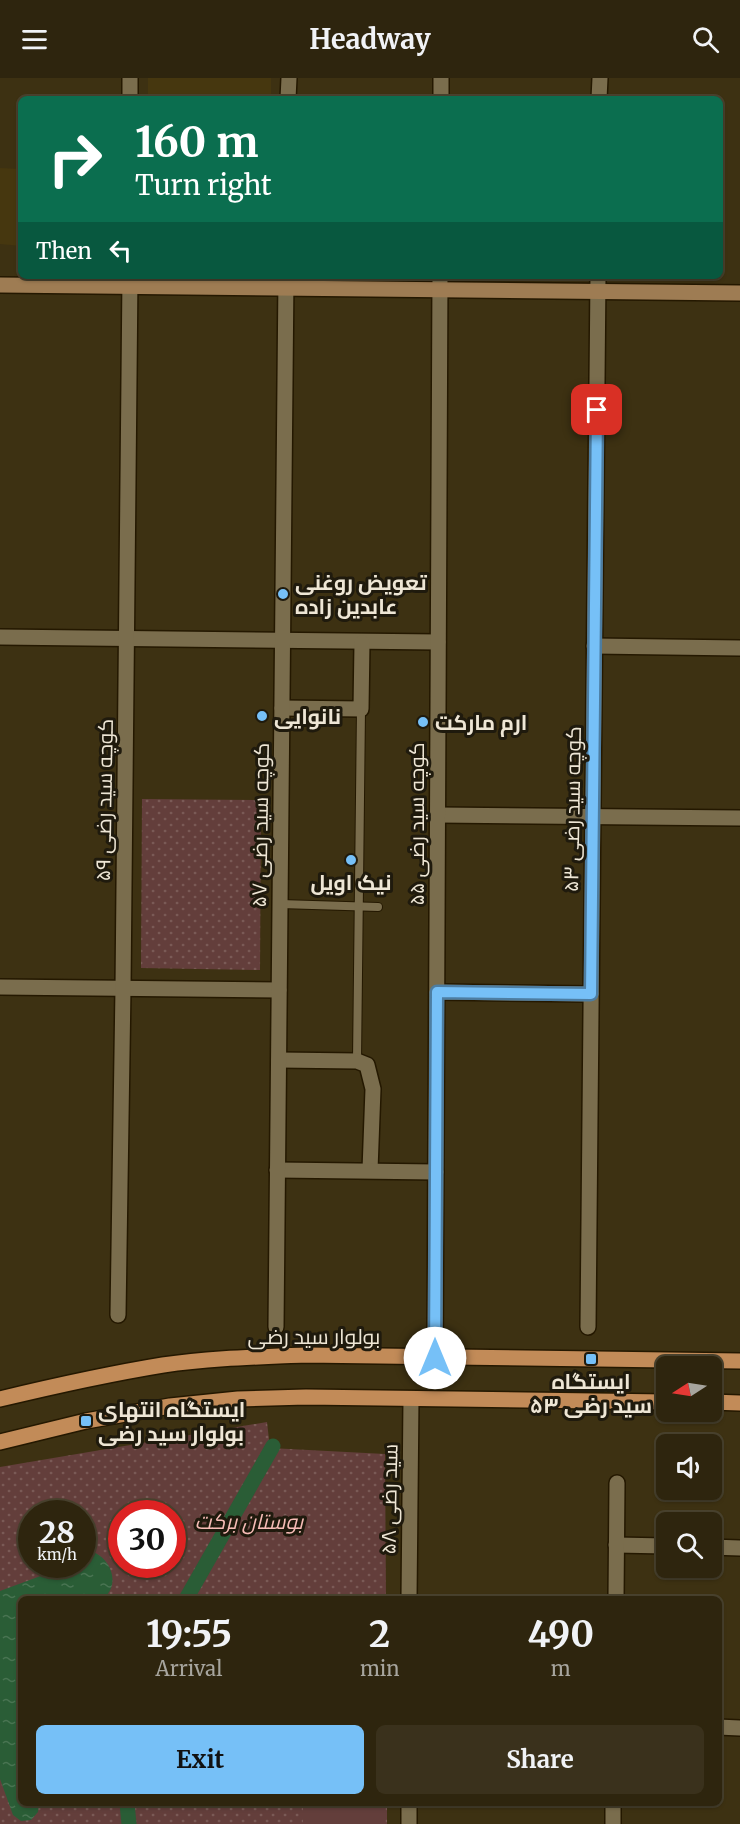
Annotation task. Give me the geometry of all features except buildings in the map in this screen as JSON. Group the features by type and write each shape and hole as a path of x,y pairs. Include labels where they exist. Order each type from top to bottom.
{"main road":[{"name":"بولوار سید رضی","path":"0,1399 78,1380 165,1365 235,1358 305,1355 740,1361"},
{"path":"0,1442 86,1421 238,1399 306,1397 656,1402"},
{"path":"722,1402 740,1403"}],"street":[{"path":"130,78 130,96"},
{"path":"288,96 289,78"},
{"path":"441,78 441,96"},
{"path":"600,78 600,96"},
{"name":"کوچه سید رضی ۵۳","path":"588,1327 598,279"},
{"path":"0,285 130,281 440,283 598,292 740,293"},
{"name":"کوچه سید رضی ۵۹","path":"118,1315 130,281"},
{"name":"کوچه سید رضی ۵۷","path":"276,1327 286,282"},
{"name":"کوچه سید رضی ۵۵","path":"435,1358 440,283"},
{"path":"0,638 438,642"},
{"path":"282,708 361,710 362,643"},
{"path":"594,646 740,648"},
{"path":"438,815 740,818"},
{"path":"0,987 279,990"},
{"path":"437,992 591,994"},
{"path":"279,1060 357,1061 367,1065 373,1089 370,1170"},
{"path":"278,1170 436,1172"},
{"name":"سید رضی ۵۸","path":"410,1596 411,1399"},
{"path":"616,1596 617,1483"},
{"path":"616,1545 656,1546"},
{"path":"722,1547 740,1548"},
{"path":"722,1727 740,1728"},
{"path":"409,1806 409,1824"},
{"path":"613,1806 613,1824"}],"lane":[{"path":"357,1061 361,710"},
{"path":"280,904 378,907"}],"shaded area":[{"path":"148,78 271,78 271,96 148,96"},
{"path":"0,168 18,169 18,246 0,244"}],"green space":[{"path":"142,799 261,800 260,970 141,968"},
{"name":"بوستان برکت","path":"267,1422 270,1448 385,1454 386,1596 18,1596 18,1806 387,1806 387,1824 0,1824 0,1467"},
{"path":"303,1806 383,1806 383,1824 303,1824"}],"water":[{"path":"96,1553 108,1565 108,1578 112,1578 112,1584 106,1596 18,1596 18,1806 39,1806 38,1812 31,1820 21,1821 13,1815 0,1779 0,1591 35,1578 96,1578"}],"waterway":[{"path":"188,1596 273,1446"},
{"path":"127,1806 129,1824"}],"place":[{"name":"تعویض روغنی عابدین زاده","path":"283,594"},
{"name":"نانوایی","path":"262,716"},
{"name":"ارم مارکت","path":"423,722"},
{"name":"نیک اویل","path":"351,860"},
{"name":"ایستگاه سید رضی ۵۳","path":"591,1359"},
{"name":"ایستگاه انتهای بولوار سید رضی","path":"86,1421"}],"route":[{"path":"435,1358 437,992 591,994 597,410"}]}
